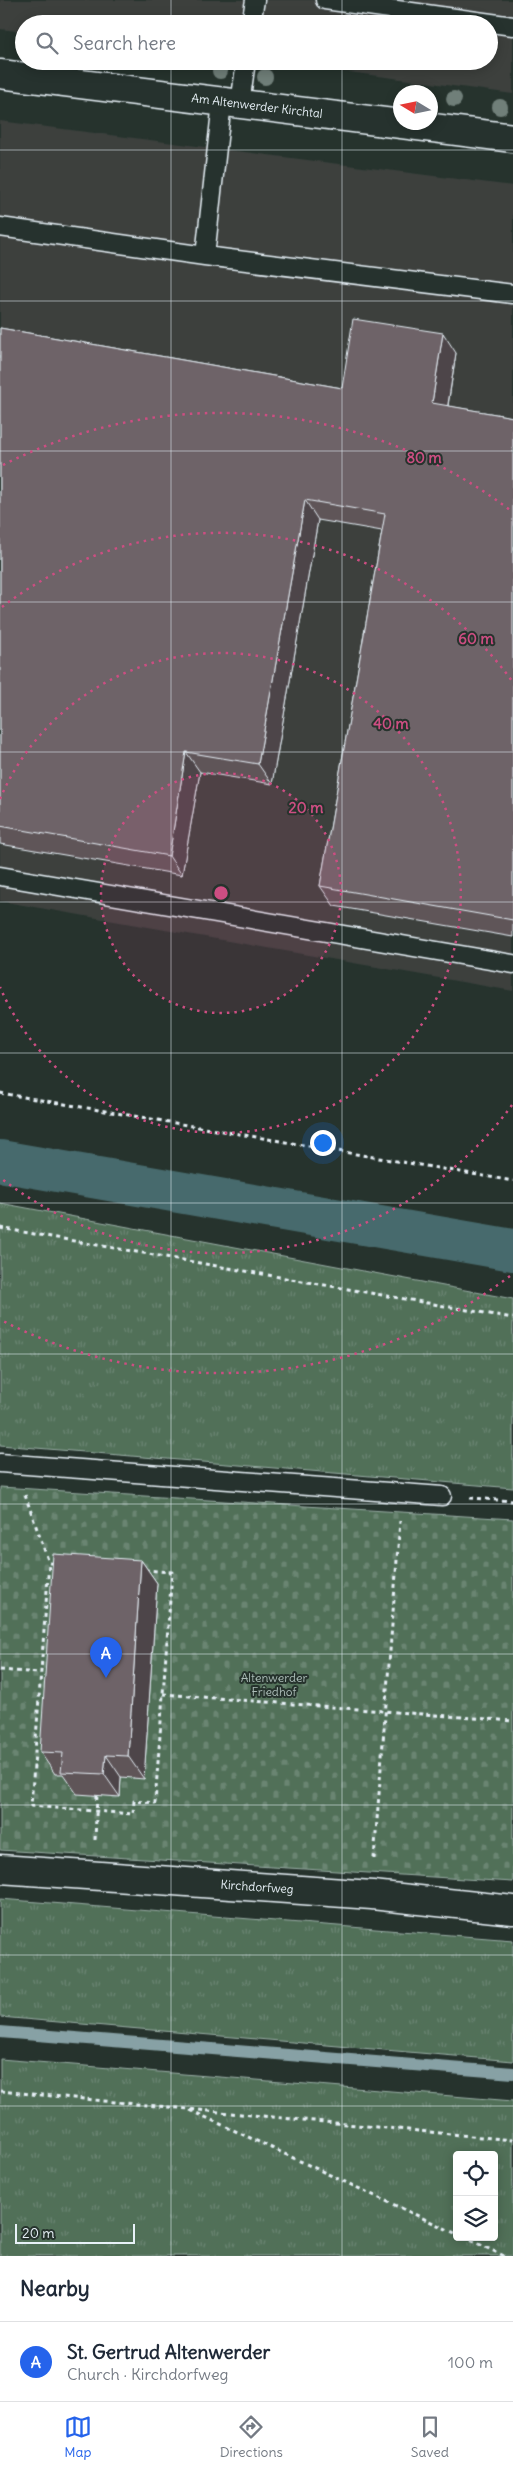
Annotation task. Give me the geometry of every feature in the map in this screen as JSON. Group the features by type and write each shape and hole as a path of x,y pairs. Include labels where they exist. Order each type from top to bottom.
{"street":[{"name":"Am Altenwerder Kirchtal","path":"0,74 513,138"},
{"name":"Kirchdorfweg","path":"0,1869 372,1895 513,1910"}],"lane":[{"path":"253,15 255,0"},
{"path":"325,0 433,15"},
{"path":"498,24 513,26"},
{"path":"205,256 231,103 243,70"},
{"path":"0,228 205,256 513,294"},
{"path":"0,876 513,964"},
{"path":"0,1463 442,1496"}],"path":[{"path":"0,1093 513,1181"},
{"path":"0,1228 513,1318"},
{"path":"23,1488 49,1563 30,1806 133,1814 134,1801 155,1803 172,1572 49,1563"},
{"path":"372,1895 402,1494"},
{"path":"442,1496 513,1501"},
{"path":"113,1568 113,1574"},
{"path":"0,1670 40,1673"},
{"path":"163,1694 513,1721"},
{"path":"94,1844 97,1795"},
{"path":"0,2091 513,2140"},
{"path":"187,2109 453,2232"},
{"path":"472,2241 504,2256"}],"shaded area":[{"path":"0,0 513,0 513,94 333,70 498,70 498,15 15,15 15,31 0,29"},
{"path":"0,121 513,186 513,991 0,901"}],"green space":[{"path":"0,1203 513,1299 513,1488 0,1445"},
{"name":"Altenwerder Friedhof","path":"0,1487 513,1519 513,1882 0,1850"},
{"path":"0,1899 513,1940 513,2061 0,2017"},
{"path":"0,2059 513,2101 513,2256 0,2256"}],"building":[{"path":"353,319 443,333 432,403 513,417 513,920 320,886 385,514 305,500 258,764 186,752 169,856 0,826 0,328 342,388"},
{"path":"53,1554 141,1560 128,1756 106,1755 104,1774 61,1772 63,1753 40,1752"}],"waterway":[{"path":"0,1161 513,1250"},
{"path":"0,2032 513,2073"}],"place":[{"name":"St. Gertrud Altenwerder","path":"106,1678"}]}
